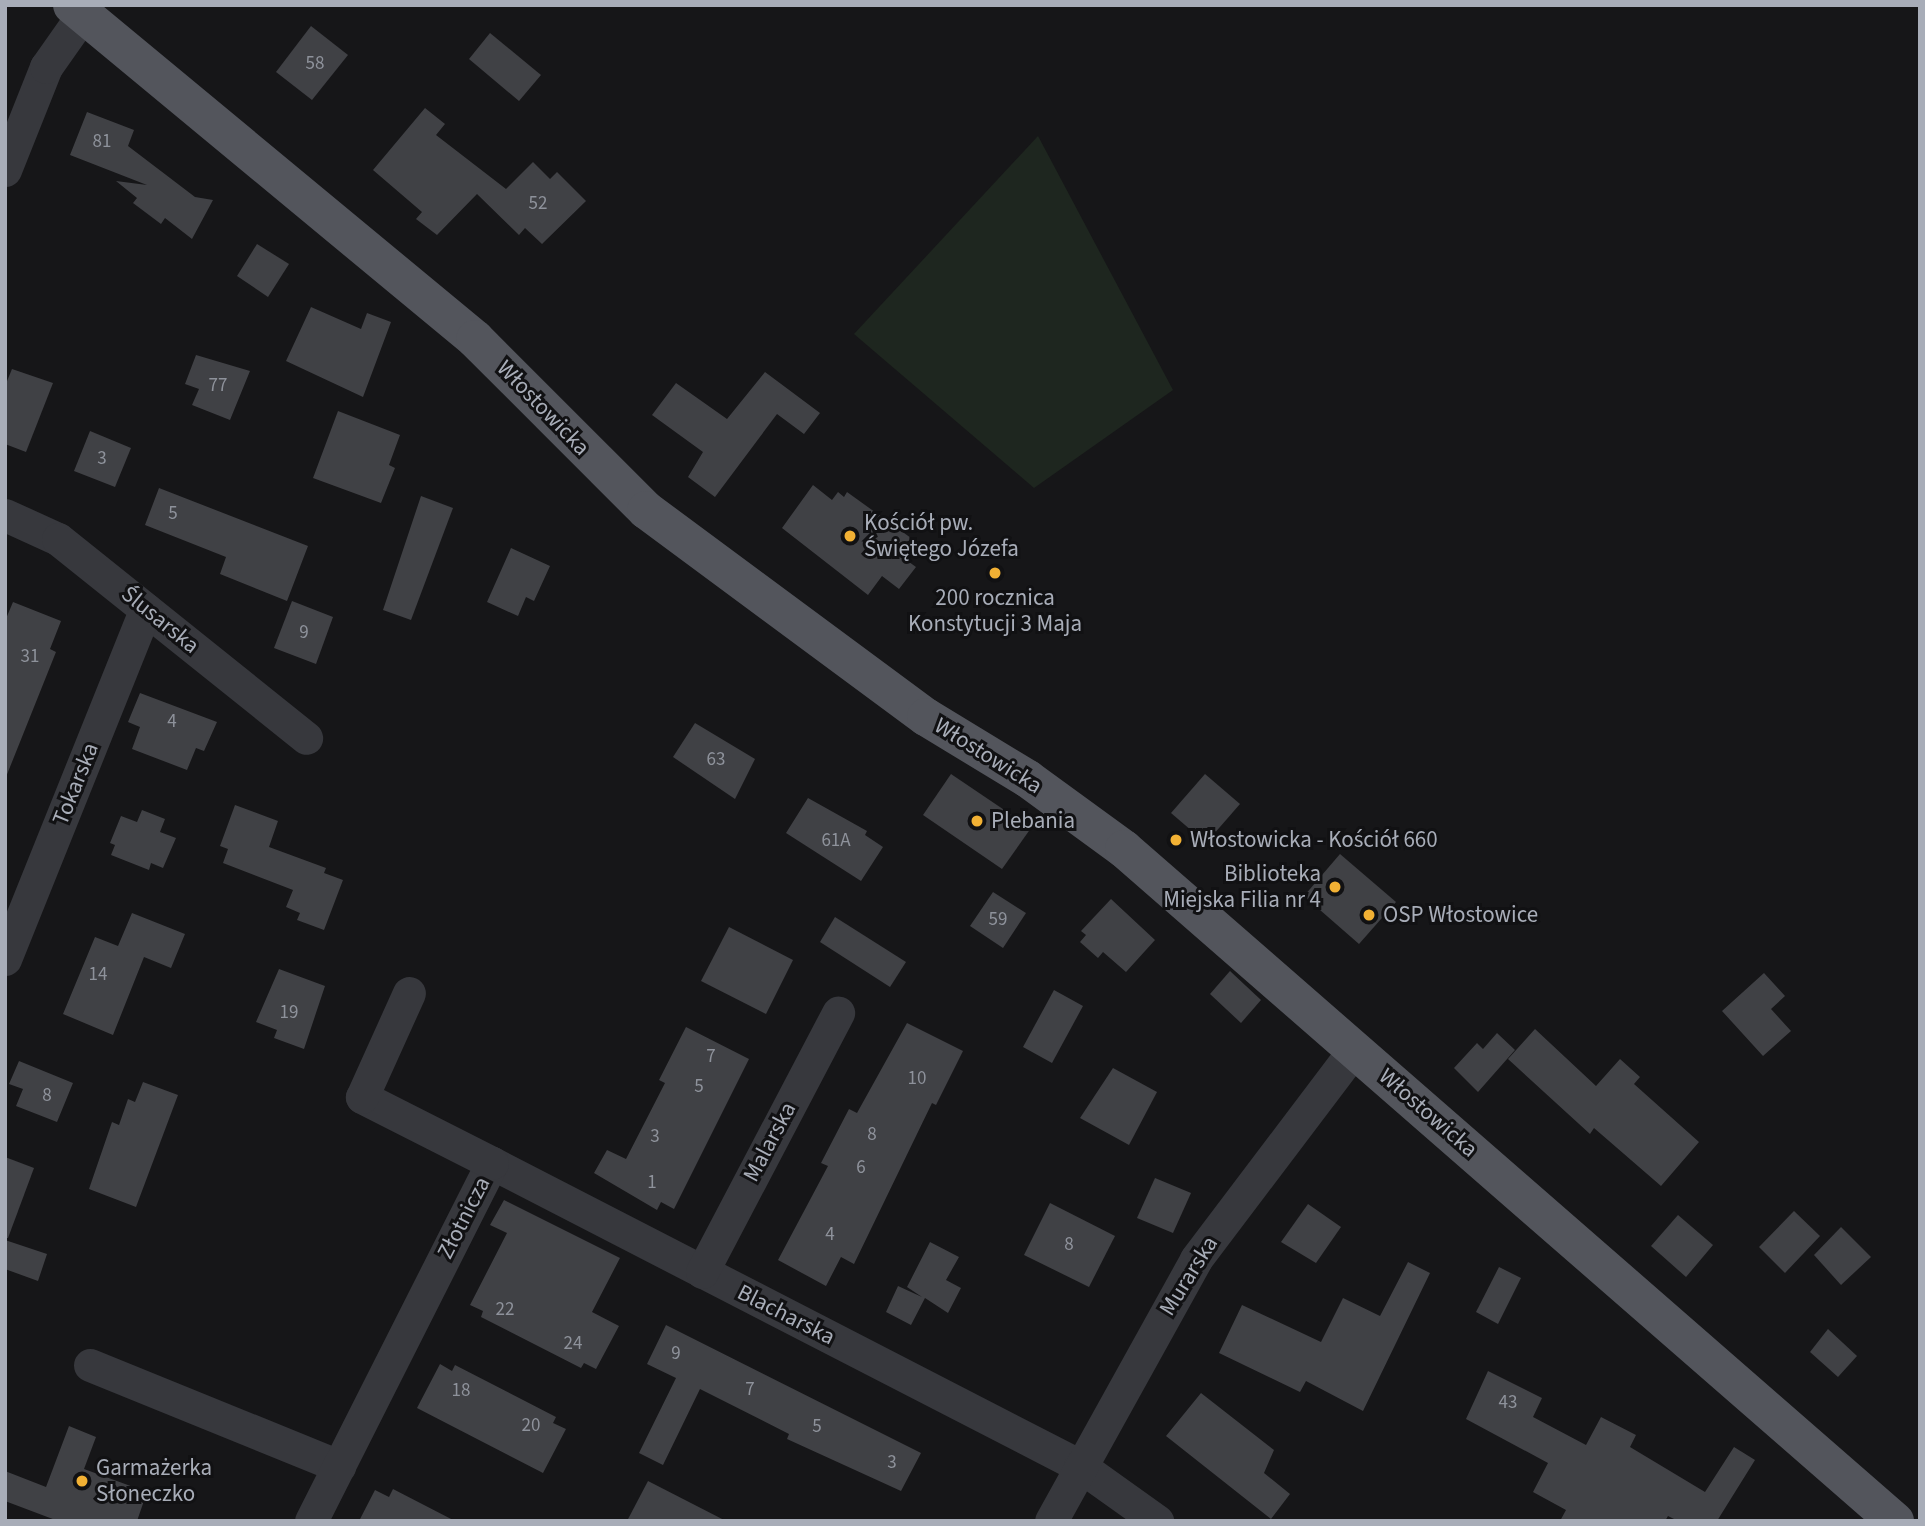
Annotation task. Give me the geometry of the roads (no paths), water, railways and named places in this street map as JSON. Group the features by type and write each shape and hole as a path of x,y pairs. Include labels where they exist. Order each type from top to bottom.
{"main road":[{"name":"Włostowicka","path":"78,9 475,339 646,510 926,717 1028,779 1124,849 1895,1521"}],"street":[{"path":"5,170 46,67 78,9"},
{"name":"Ślusarska","path":"5,515 58,539 306,738"},
{"name":"Tokarska","path":"5,959 146,609"},
{"name":"Złotnicza","path":"311,1521 492,1163 362,1097 409,993"},
{"name":"Malarska","path":"702,1272 838,1013"},
{"name":"Murarska","path":"1051,1521 1196,1259 1355,1049"},
{"name":"Blacharska","path":"492,1163 1080,1466 1157,1521"},
{"path":"90,1364 339,1466"}],"place":[{"name":"Kościół pw. Świętego Józefa","path":"850,536"},
{"name":"200 rocznica Konstytucji 3 Maja","path":"995,573"},
{"name":"Plebania","path":"977,821"},
{"name":"Włostowicka - Kościół 660","path":"1176,840"},
{"name":"Biblioteka Miejska Filia nr 4","path":"1335,887"},
{"name":"OSP Włostowice","path":"1369,915"},
{"name":"Garmażerka Słoneczko","path":"82,1481"}]}
